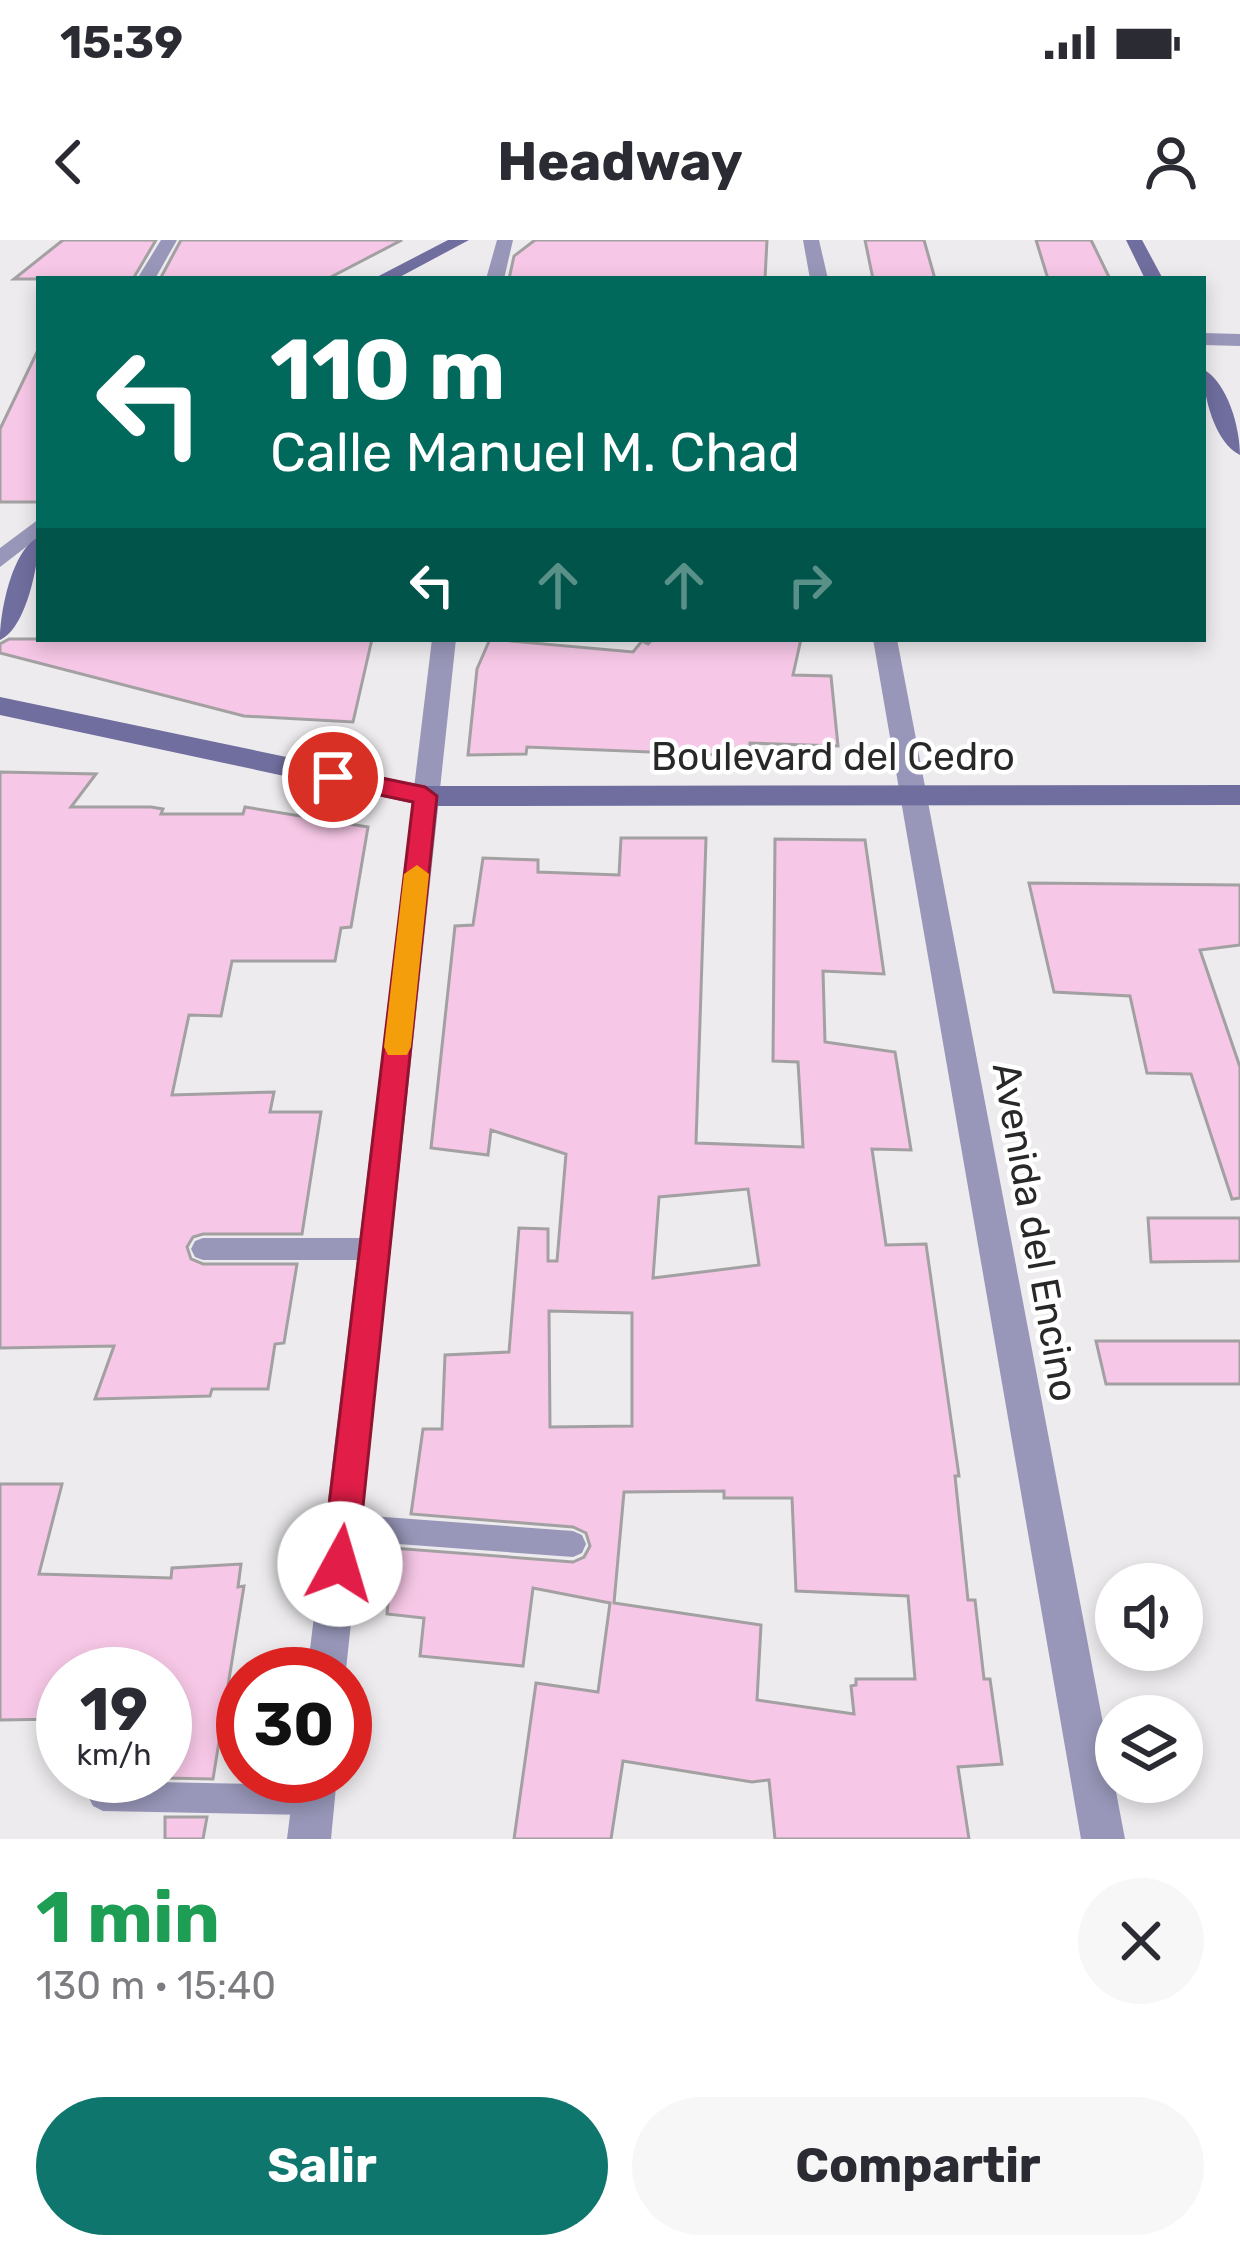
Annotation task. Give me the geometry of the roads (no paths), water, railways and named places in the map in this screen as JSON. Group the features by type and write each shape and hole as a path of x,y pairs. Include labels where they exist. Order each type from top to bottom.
{"street":[{"path":"148,276 170,240"},
{"path":"388,276 461,240"},
{"path":"496,276 505,240"},
{"path":"811,240 818,276"},
{"path":"1134,240 1152,276"},
{"path":"1206,339 1240,340"},
{"path":"1211,405 1240,449"},
{"path":"0,560 36,529"},
{"path":"0,632 36,551"},
{"path":"330,1647 444,642"},
{"name":"Avenida del Encino","path":"886,642 1103,1839"},
{"name":"Boulevard del Cedro","path":"0,706 425,796 1240,795"}],"lane":[{"path":"203,1249 375,1250"},
{"path":"344,1527 573,1544"},
{"path":"192,1800 312,1805"}]}
